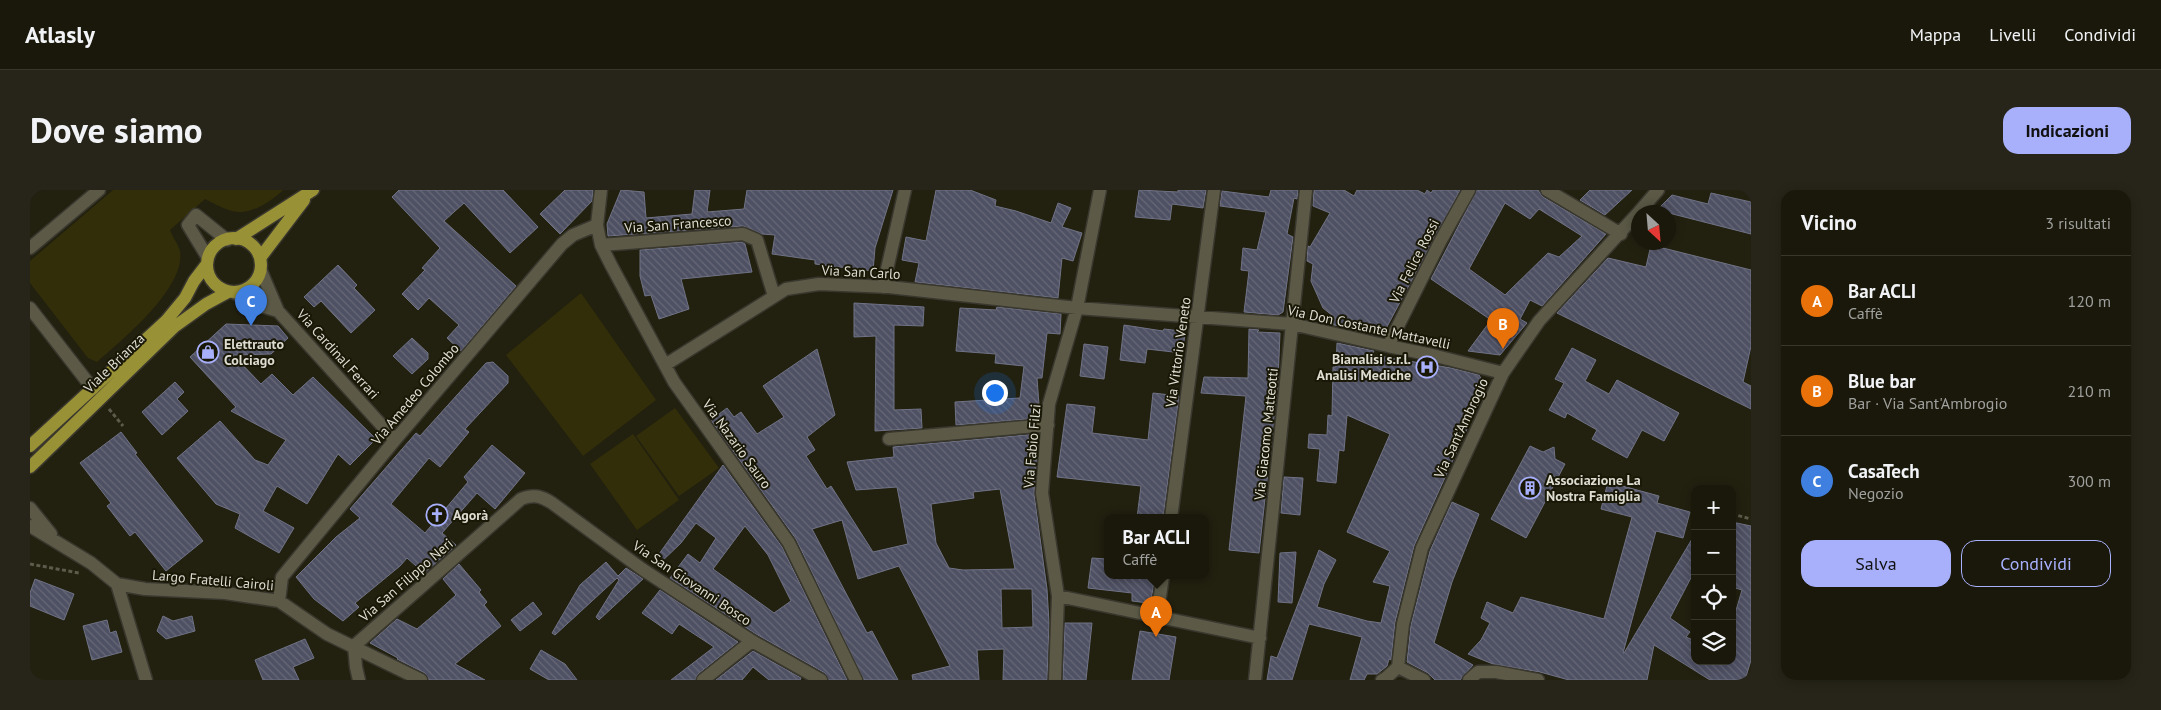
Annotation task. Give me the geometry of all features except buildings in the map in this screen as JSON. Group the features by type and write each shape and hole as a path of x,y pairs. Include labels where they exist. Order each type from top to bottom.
{"main road":[{"name":"Viale Brianza","path":"30,446 166,321 185,298 194,280 208,261 212,250 219,243 232,239 260,222 276,215 310,193"},
{"name":"Viale Brianza","path":"30,467 174,327 206,304 251,286 260,265 310,193"},
{"path":"232,239 251,245 260,265"},
{"path":"208,261 210,279 221,290 231,293"}],"street":[{"path":"30,248 99,190"},
{"name":"Via Nazario Sauro","path":"600,190 598,225 601,245 674,382 789,543 856,680"},
{"path":"884,287 905,190"},
{"name":"Via Fabio Filzi","path":"1055,680 1058,596 1042,493 1049,404 1077,308 1100,190"},
{"name":"Via Vittorio Veneto","path":"1172,514 1214,190"},
{"name":"Via Giacomo Matteotti","path":"1255,680 1306,190"},
{"name":"Via Felice Rossi","path":"1388,346 1441,240 1469,190"},
{"path":"1547,190 1621,234"},
{"name":"Via Sant'Ambrogio","path":"1646,205 1658,190"},
{"path":"208,261 188,226 196,215 232,239"},
{"name":"Via Sant'Ambrogio","path":"1398,667 1403,624 1422,548 1503,373 1539,321 1631,222"},
{"name":"Via Amedeo Colombo","path":"279,601 282,577 395,440 562,244 580,231 598,225"},
{"name":"Via San Francesco","path":"601,245 743,234 757,240 774,296"},
{"name":"Via Cardinal Ferrari","path":"260,265 278,311 395,440"},
{"name":"Via San Carlo","path":"665,365 786,289 819,284 884,287 1077,308"},
{"name":"Via Cardinal Ferrari","path":"231,293 252,303 278,311"},
{"path":"30,308 92,389"},
{"name":"Via Don Costante Mattavelli","path":"1077,308 1292,324 1432,354 1503,373"},
{"path":"889,439 1048,426"},
{"name":"Via San Filippo Neri","path":"354,646 521,499 530,495 540,496 552,503"},
{"name":"Via San Giovanni Bosco","path":"552,503 642,569 752,641 821,680"},
{"path":"30,508 58,542"},
{"path":"30,526 58,542 117,584 146,680"},
{"path":"1158,616 1163,579"},
{"name":"Largo Fratelli Cairoli","path":"117,584 145,589 225,593 279,601 327,634 422,680"},
{"path":"1058,596 1260,638"},
{"path":"703,680 752,641"},
{"path":"354,646 359,680"},
{"path":"1382,680 1398,667 1424,680"},
{"path":"1469,680 1478,672 1538,680"}],"path":[{"path":"106,406 123,426"},
{"path":"1736,515 1751,519"},
{"path":"30,564 106,576"}],"shaded area":[{"path":"113,190 283,190 274,198 253,210 242,212 228,210 205,199 170,230 180,251 179,265 173,281 163,297 136,327 97,362 88,358 30,283 30,261"},
{"path":"581,293 656,400 583,456 506,355"},
{"path":"675,408 719,468 679,496 636,436"},
{"path":"633,434 679,500 637,530 590,464"}],"place":[{"name":"CasaTech","path":"251,326"},
{"name":"Blue bar","path":"1503,349"},
{"name":"Elettrauto Colciago","path":"208,352"},
{"name":"Bianalisi s.r.l. Analisi Mediche","path":"1427,367"},
{"name":"Associazione La Nostra Famiglia","path":"1530,488"},
{"name":"Agorà","path":"437,515"},
{"name":"Bar ACLI","path":"1156,637"}]}
